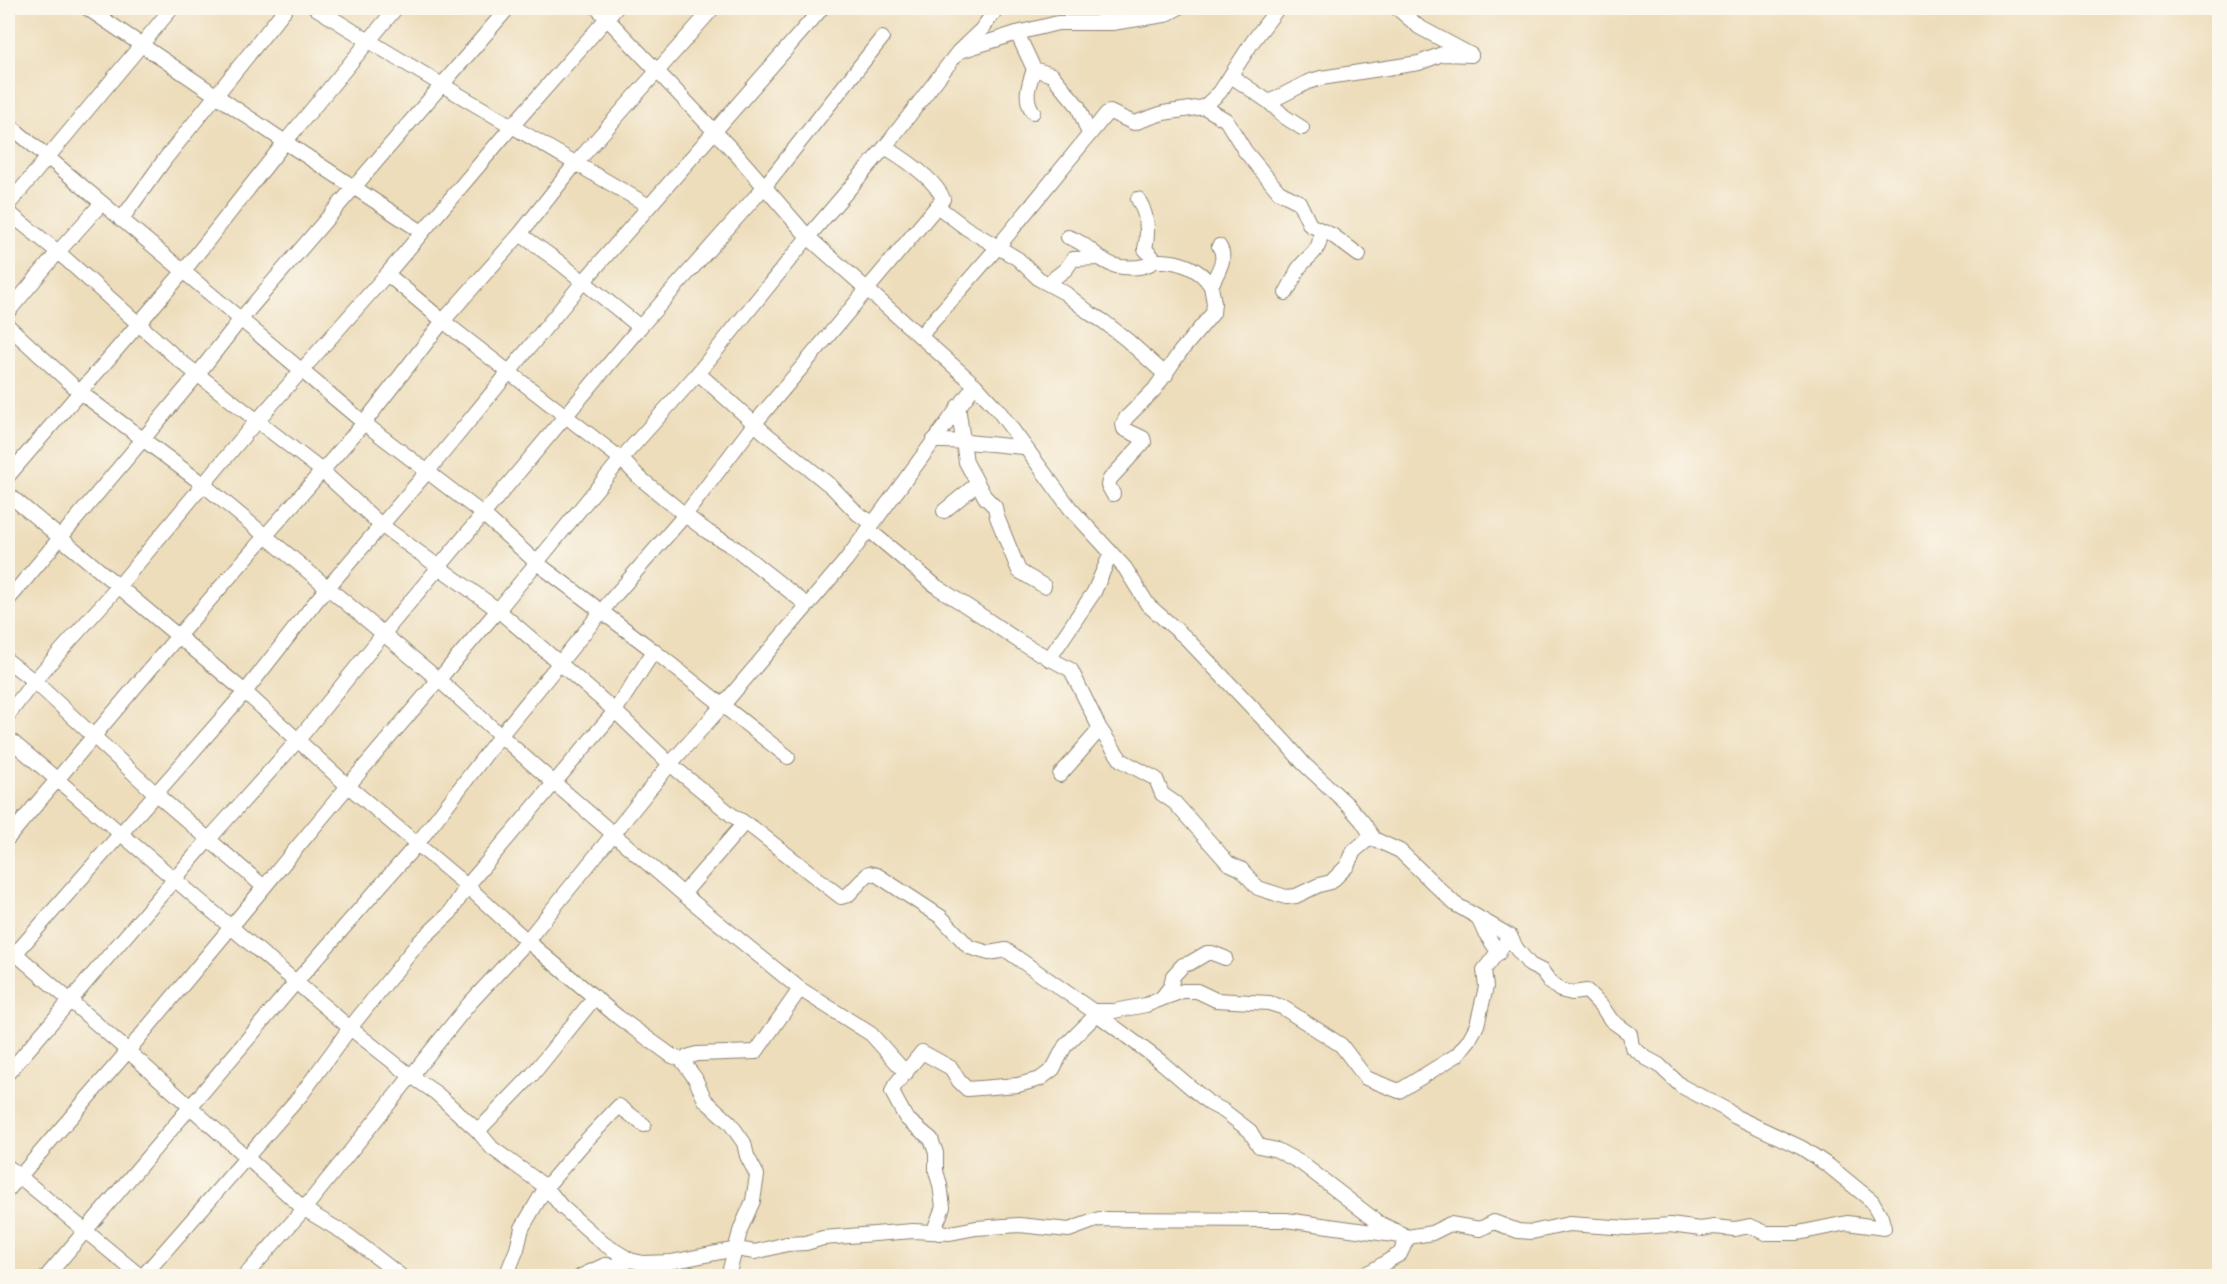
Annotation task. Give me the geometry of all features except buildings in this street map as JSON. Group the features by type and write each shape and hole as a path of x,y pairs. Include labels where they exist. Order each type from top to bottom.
{"street":[{"path":"87,8 422,232"},
{"path":"8,205 172,8"},
{"path":"121,220 165,159 217,97 286,8"},
{"path":"316,8 441,85 649,206"},
{"path":"8,476 183,272 285,142 396,8"},
{"path":"8,600 197,375 240,320 508,8"},
{"path":"597,8 611,13 656,72 714,130 808,237 975,385 998,410 1070,508 1136,583 1148,606 1186,638 1304,764 1355,813 1374,838 1400,851 1455,904 1471,912 1479,920 1498,953"},
{"path":"8,838 93,735 364,423 443,321 520,234 576,163 713,8"},
{"path":"401,1276 349,1236 304,1209 70,1001 10,954 121,834 244,692 327,588 428,471 584,282 822,8"},
{"path":"8,1190 128,1052 348,786 498,610 621,459 698,373 808,237 885,147 958,52 982,29 997,8"},
{"path":"1099,8 1112,23"},
{"path":"958,52 1017,33 1058,23 1112,23 1165,15 1178,8"},
{"path":"920,336 997,248 1109,112 1134,123 1163,113 1204,107 1220,92 1253,40 1278,8"},
{"path":"1269,102 1308,82 1322,78 1419,63 1442,54 1471,55 1419,27 1397,8"},
{"path":"8,715 34,681 611,13"},
{"path":"1017,33 1034,69 1027,96 1028,104 1034,112"},
{"path":"8,1073 209,838 298,740 438,567 640,327 765,186 882,38"},
{"path":"1034,69 1052,75 1078,106 1089,134"},
{"path":"1231,76 1302,128"},
{"path":"1204,107 1226,120 1245,151 1269,181 1279,192 1299,202 1311,225 1332,235 1359,255"},
{"path":"8,124 364,423 484,515 537,563 654,651 788,757"},
{"path":"47,1276 296,982 417,844 500,736 685,515 754,423 943,199 940,191 903,158 885,147"},
{"path":"865,171 887,158 903,158"},
{"path":"1138,199 1147,219 1148,233 1145,249 1156,261"},
{"path":"8,312 101,204"},
{"path":"937,206 960,224 1018,260 1039,279 1065,293 1103,321 1166,375"},
{"path":"8,212 58,252 197,375 322,471 381,525 498,610 615,711 670,764 733,816 841,897 848,895 869,873 877,875 941,917 969,947 989,953 1006,950 1160,1061 1209,1103 1224,1111 1250,1131 1259,1146 1276,1150 1301,1163 1379,1223 1408,1237"},
{"path":"1286,293 1299,269 1320,244 1320,231"},
{"path":"520,234 640,327"},
{"path":"1068,237 1080,241 1100,258 1118,267 1144,266 1156,261 1189,266 1199,272 1211,286 1214,303 1213,314 1180,352 1166,375 1123,424 1124,429 1143,438 1144,442 1110,479 1108,485 1113,494"},
{"path":"1211,286 1223,259 1223,252 1219,246"},
{"path":"1048,283 1066,269 1073,259 1100,258"},
{"path":"387,274 443,321 621,459 685,515 735,548 807,605"},
{"path":"8,326 80,392 204,485 439,680 500,736 683,894 800,989 871,1034 906,1073"},
{"path":"698,373 832,487 937,588 1023,644 1073,672 1100,729 1121,760 1152,776 1159,784 1162,794 1175,803 1228,863 1241,870 1258,888 1286,897 1296,896 1331,882 1347,866 1354,851 1366,841 1374,838"},
{"path":"245,1276 304,1209 469,1004 514,957 670,764 846,560 975,385"},
{"path":"958,406 966,462 985,497 995,507 996,517 1019,571 1044,586"},
{"path":"933,441 963,441 1024,447"},
{"path":"944,511 977,483"},
{"path":"8,494 244,692 348,786 467,886 526,940 618,1017 668,1054 681,1059 695,1078 705,1100 730,1123 744,1143 747,1156 757,1175 753,1201 741,1228 728,1276"},
{"path":"1049,659 1094,592 1111,554"},
{"path":"8,1167 141,1276 301,1095 350,1028 419,942 450,913 467,886 615,711 654,651"},
{"path":"8,661 34,681 156,794 264,887"},
{"path":"1060,775 1100,729"},
{"path":"8,738 350,1028 411,1076 436,1092 478,1131 492,1148 546,1187 571,1216 604,1244 637,1262 652,1267 660,1276"},
{"path":"683,894 740,828 742,821"},
{"path":"581,1276 605,1265 619,1266 637,1262 692,1259 736,1249 754,1252 823,1238 913,1231 939,1233 1019,1225 1069,1230 1099,1219 1297,1220 1408,1237 1432,1233 1450,1224 1480,1229 1494,1222 1518,1231 1532,1232 1548,1230 1557,1225 1581,1224 1628,1228 1670,1226 1701,1229 1714,1227 1735,1229 1750,1226 1766,1233 1798,1233 1847,1223 1884,1228 1872,1201 1829,1166 1802,1148 1736,1117 1681,1086 1659,1065 1632,1047 1630,1034 1611,1020 1585,990 1572,993 1560,990 1542,971 1530,965 1502,930 1479,920"},
{"path":"939,1233 936,1225 943,1208 936,1171 936,1153 931,1139 906,1118 892,1092 922,1052 951,1068 967,1089 1018,1085 1040,1079 1053,1069 1065,1046 1095,1012 1146,1005 1184,991 1197,992 1216,1000 1269,1003 1282,1006 1341,1045 1366,1078 1398,1091 1457,1055 1469,1040 1477,1025 1486,987 1485,970 1498,953 1513,942"},
{"path":"1161,999 1168,992 1173,976 1183,965 1207,953 1225,958"},
{"path":"681,1059 697,1054 756,1052 800,989"},
{"path":"478,1131 532,1075 595,997"},
{"path":"506,1276 517,1249 522,1228 546,1187 618,1106 644,1125"},
{"path":"1359,1276 1368,1274 1400,1254 1408,1237"}]}
